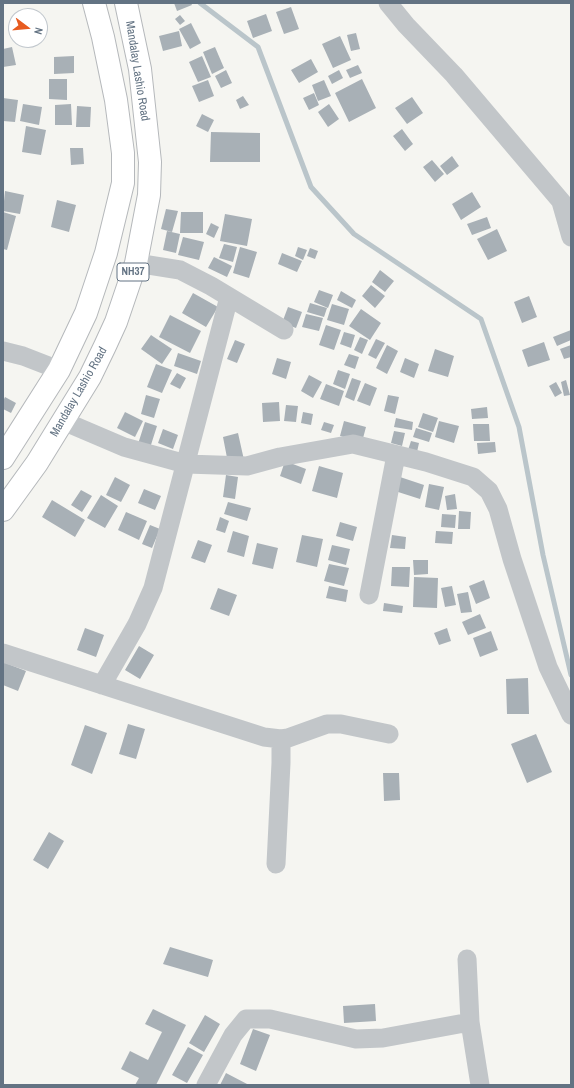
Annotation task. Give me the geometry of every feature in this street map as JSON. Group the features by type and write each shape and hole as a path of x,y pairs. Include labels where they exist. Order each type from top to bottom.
{"highway":[{"name":"Mandalay Lashio Road","path":"3,458 59,370 86,313 106,253 123,183 123,153 116,100 103,37 94,3"},
{"name":"Mandalay Lashio Road","path":"3,510 37,463 90,377 116,322 136,263 149,195 150,162 140,69 126,3"}],"street":[{"path":"388,3 406,25 454,75 566,208 571,237"},
{"path":"136,263 180,270 211,286 284,330"},
{"path":"102,685 138,624 153,588 229,297"},
{"path":"3,351 22,356 59,370"},
{"path":"63,420 124,447 186,464 247,466 280,457 353,444 426,462 473,477 489,491 498,509 512,558 548,667 571,715"},
{"path":"370,595 396,455"},
{"path":"3,653 264,737 280,739 288,738 327,724 341,724 389,734"},
{"path":"276,864 281,762 280,739"},
{"path":"467,959 470,1022 480,1085"},
{"path":"206,1085 233,1035 246,1019 270,1019 356,1039 383,1038 470,1022"}],"building":[{"path":"174,3 191,3 192,5 177,11"},
{"path":"291,7 299,29 284,34 276,12"},
{"path":"266,14 272,31 253,38 247,21"},
{"path":"180,15 185,21 180,25 175,19"},
{"path":"191,23 201,43 190,49 179,29"},
{"path":"179,31 182,46 163,51 159,36"},
{"path":"356,33 360,49 351,51 347,35"},
{"path":"340,36 351,60 333,68 322,44"},
{"path":"215,47 224,68 212,74 203,52"},
{"path":"12,48 16,65 3,67 3,49"},
{"path":"74,56 74,73 54,74 54,57"},
{"path":"202,56 211,77 198,82 189,62"},
{"path":"311,59 318,72 299,83 291,70"},
{"path":"358,65 362,73 350,78 346,70"},
{"path":"226,70 232,83 221,88 215,76"},
{"path":"339,70 343,78 332,84 328,76"},
{"path":"49,79 67,79 67,100 49,99"},
{"path":"362,79 376,108 349,122 335,93"},
{"path":"208,80 214,96 199,102 192,86"},
{"path":"324,80 331,96 318,101 312,85"},
{"path":"314,93 319,105 309,110 303,98"},
{"path":"243,96 249,105 240,109 236,100"},
{"path":"412,97 423,113 407,124 395,108"},
{"path":"3,98 18,100 15,122 3,121"},
{"path":"23,104 42,107 39,125 20,121"},
{"path":"71,104 72,125 55,125 55,105"},
{"path":"329,104 339,119 328,127 318,112"},
{"path":"77,106 91,107 90,127 76,127"},
{"path":"202,114 214,120 208,132 196,126"},
{"path":"26,126 46,130 41,155 22,152"},
{"path":"402,129 413,144 405,151 393,136"},
{"path":"211,132 260,133 260,162 210,162"},
{"path":"70,148 83,148 84,164 71,165"},
{"path":"452,156 459,166 447,175 440,166"},
{"path":"432,160 444,174 435,182 423,167"},
{"path":"5,191 24,195 20,214 3,211"},
{"path":"472,192 481,207 461,220 452,204"},
{"path":"57,200 76,205 69,232 51,227"},
{"path":"166,209 178,211 172,232 161,229"},
{"path":"3,212 16,216 7,250 3,249"},
{"path":"181,212 203,212 203,233 180,233"},
{"path":"225,214 252,219 247,246 220,241"},
{"path":"487,217 491,228 472,235 467,224"},
{"path":"211,223 219,227 214,238 206,234"},
{"path":"497,229 507,251 488,260 477,239"},
{"path":"167,231 180,234 176,253 163,250"},
{"path":"183,237 204,242 199,260 178,255"},
{"path":"224,244 237,247 233,262 219,258"},
{"path":"240,247 257,252 249,278 233,273"},
{"path":"298,247 307,250 303,260 295,256"},
{"path":"310,248 318,251 315,259 307,256"},
{"path":"282,253 302,261 297,272 278,264"},
{"path":"214,257 232,266 227,277 208,268"},
{"path":"380,270 394,281 385,292 372,282"},
{"path":"371,285 385,296 375,308 362,296"},
{"path":"319,290 333,295 328,308 314,302"},
{"path":"341,291 356,300 352,308 337,300"},
{"path":"193,293 218,307 206,327 182,313"},
{"path":"529,296 537,317 522,323 514,302"},
{"path":"310,303 327,308 324,317 307,312"},
{"path":"332,304 349,309 344,325 327,320"},
{"path":"288,307 302,312 296,328 282,323"},
{"path":"361,309 381,323 370,340 349,326"},
{"path":"306,314 323,318 319,331 302,327"},
{"path":"170,315 201,331 190,353 159,337"},
{"path":"326,325 341,330 334,350 319,345"},
{"path":"571,330 571,340 557,346 553,337"},
{"path":"344,332 355,335 351,348 340,344"},
{"path":"151,335 172,349 162,364 141,349"},
{"path":"360,337 368,340 362,354 354,350"},
{"path":"376,339 385,343 376,359 368,355"},
{"path":"235,340 245,344 237,363 227,359"},
{"path":"544,342 550,360 528,367 522,350"},
{"path":"387,345 398,351 387,374 376,368"},
{"path":"571,345 571,357 564,359 560,349"},
{"path":"435,349 454,356 448,377 428,371"},
{"path":"178,353 201,361 197,374 174,366"},
{"path":"349,354 359,357 355,369 344,365"},
{"path":"277,358 291,362 286,379 272,374"},
{"path":"405,358 419,364 414,378 400,372"},
{"path":"156,364 172,370 162,393 147,387"},
{"path":"338,370 350,374 345,389 333,384"},
{"path":"177,373 186,378 180,389 170,384"},
{"path":"309,375 322,382 313,398 301,391"},
{"path":"352,378 361,381 354,401 345,397"},
{"path":"566,380 570,395 564,396 561,382"},
{"path":"556,382 562,393 555,397 549,386"},
{"path":"365,383 377,388 370,406 357,401"},
{"path":"326,384 344,391 339,406 320,399"},
{"path":"146,395 160,399 154,418 141,414"},
{"path":"388,395 399,397 395,414 384,411"},
{"path":"5,397 16,403 11,413 3,409 3,401"},
{"path":"279,402 280,421 263,422 262,403"},
{"path":"286,405 298,406 296,422 284,421"},
{"path":"487,407 488,418 472,419 471,409"},
{"path":"125,412 143,421 135,437 117,428"},
{"path":"303,412 313,414 311,425 301,423"},
{"path":"423,413 438,418 433,432 418,427"},
{"path":"396,418 413,422 412,430 394,427"},
{"path":"344,421 366,427 362,442 340,436"},
{"path":"439,421 459,426 454,443 435,437"},
{"path":"145,422 157,426 150,448 138,444"},
{"path":"324,422 334,425 331,433 321,430"},
{"path":"473,424 489,424 490,441 474,441"},
{"path":"416,428 432,433 429,442 413,437"},
{"path":"163,429 178,435 173,449 158,443"},
{"path":"394,431 405,433 402,446 391,443"},
{"path":"238,433 244,460 228,463 223,437"},
{"path":"411,441 419,443 417,452 408,450"},
{"path":"495,442 496,452 478,454 477,443"},
{"path":"285,461 306,469 301,484 280,476"},
{"path":"319,466 343,473 337,498 312,491"},
{"path":"226,475 238,477 235,499 223,497"},
{"path":"115,477 130,485 121,502 106,495"},
{"path":"400,477 424,485 420,499 395,491"},
{"path":"429,484 444,487 439,510 425,507"},
{"path":"144,489 161,496 155,510 138,503"},
{"path":"81,490 92,496 82,512 71,505"},
{"path":"455,494 457,509 447,510 445,496"},
{"path":"101,495 118,506 105,528 87,518"},
{"path":"52,500 85,520 75,537 42,517"},
{"path":"228,502 251,508 247,521 224,514"},
{"path":"459,511 471,512 470,529 458,529"},
{"path":"126,512 147,521 139,540 118,530"},
{"path":"442,514 456,515 455,528 441,527"},
{"path":"220,517 229,521 225,533 216,530"},
{"path":"340,522 357,527 353,541 336,536"},
{"path":"150,525 160,529 152,548 142,544"},
{"path":"233,531 249,536 244,557 227,552"},
{"path":"436,531 453,532 452,544 435,543"},
{"path":"302,535 323,539 317,567 296,562"},
{"path":"392,535 406,537 405,549 390,548"},
{"path":"198,540 212,545 205,563 191,558"},
{"path":"257,543 278,548 273,569 252,564"},
{"path":"332,545 350,549 346,565 328,560"},
{"path":"413,560 428,560 428,574 414,575"},
{"path":"329,564 349,568 344,586 324,581"},
{"path":"392,567 410,567 409,587 391,586"},
{"path":"414,577 438,578 437,608 413,607"},
{"path":"484,580 490,598 476,604 469,586"},
{"path":"329,586 348,590 346,602 326,598"},
{"path":"452,586 456,605 445,607 441,588"},
{"path":"218,588 237,595 229,616 210,609"},
{"path":"468,592 472,612 461,613 457,594"},
{"path":"384,603 403,606 402,613 383,611"},
{"path":"480,614 486,628 468,635 462,622"},
{"path":"85,628 104,635 96,657 77,650"},
{"path":"447,628 451,641 439,645 434,633"},
{"path":"491,631 498,650 480,657 473,638"},
{"path":"139,646 154,655 140,679 125,670"},
{"path":"3,662 26,671 18,691 3,685"},
{"path":"528,678 529,714 507,714 506,679"},
{"path":"128,724 145,729 136,759 119,754"},
{"path":"85,725 107,733 92,774 71,765"},
{"path":"536,734 552,772 527,783 511,744"},
{"path":"383,773 399,773 400,800 384,801"},
{"path":"49,832 64,841 48,869 33,860"},
{"path":"170,947 213,960 208,977 163,964"},
{"path":"375,1004 376,1021 344,1023 343,1006"},
{"path":"153,1009 186,1025 156,1085 135,1085 139,1078 121,1069 130,1051 148,1060 162,1032 145,1024"},
{"path":"205,1015 220,1024 204,1052 189,1043"},
{"path":"253,1029 270,1035 256,1071 240,1064"},
{"path":"188,1047 203,1055 187,1083 172,1075"},
{"path":"226,1073 249,1085 220,1085"}],"waterway":[{"path":"200,3 258,47 311,187 354,234 481,319 519,427 543,555 571,675"}]}
